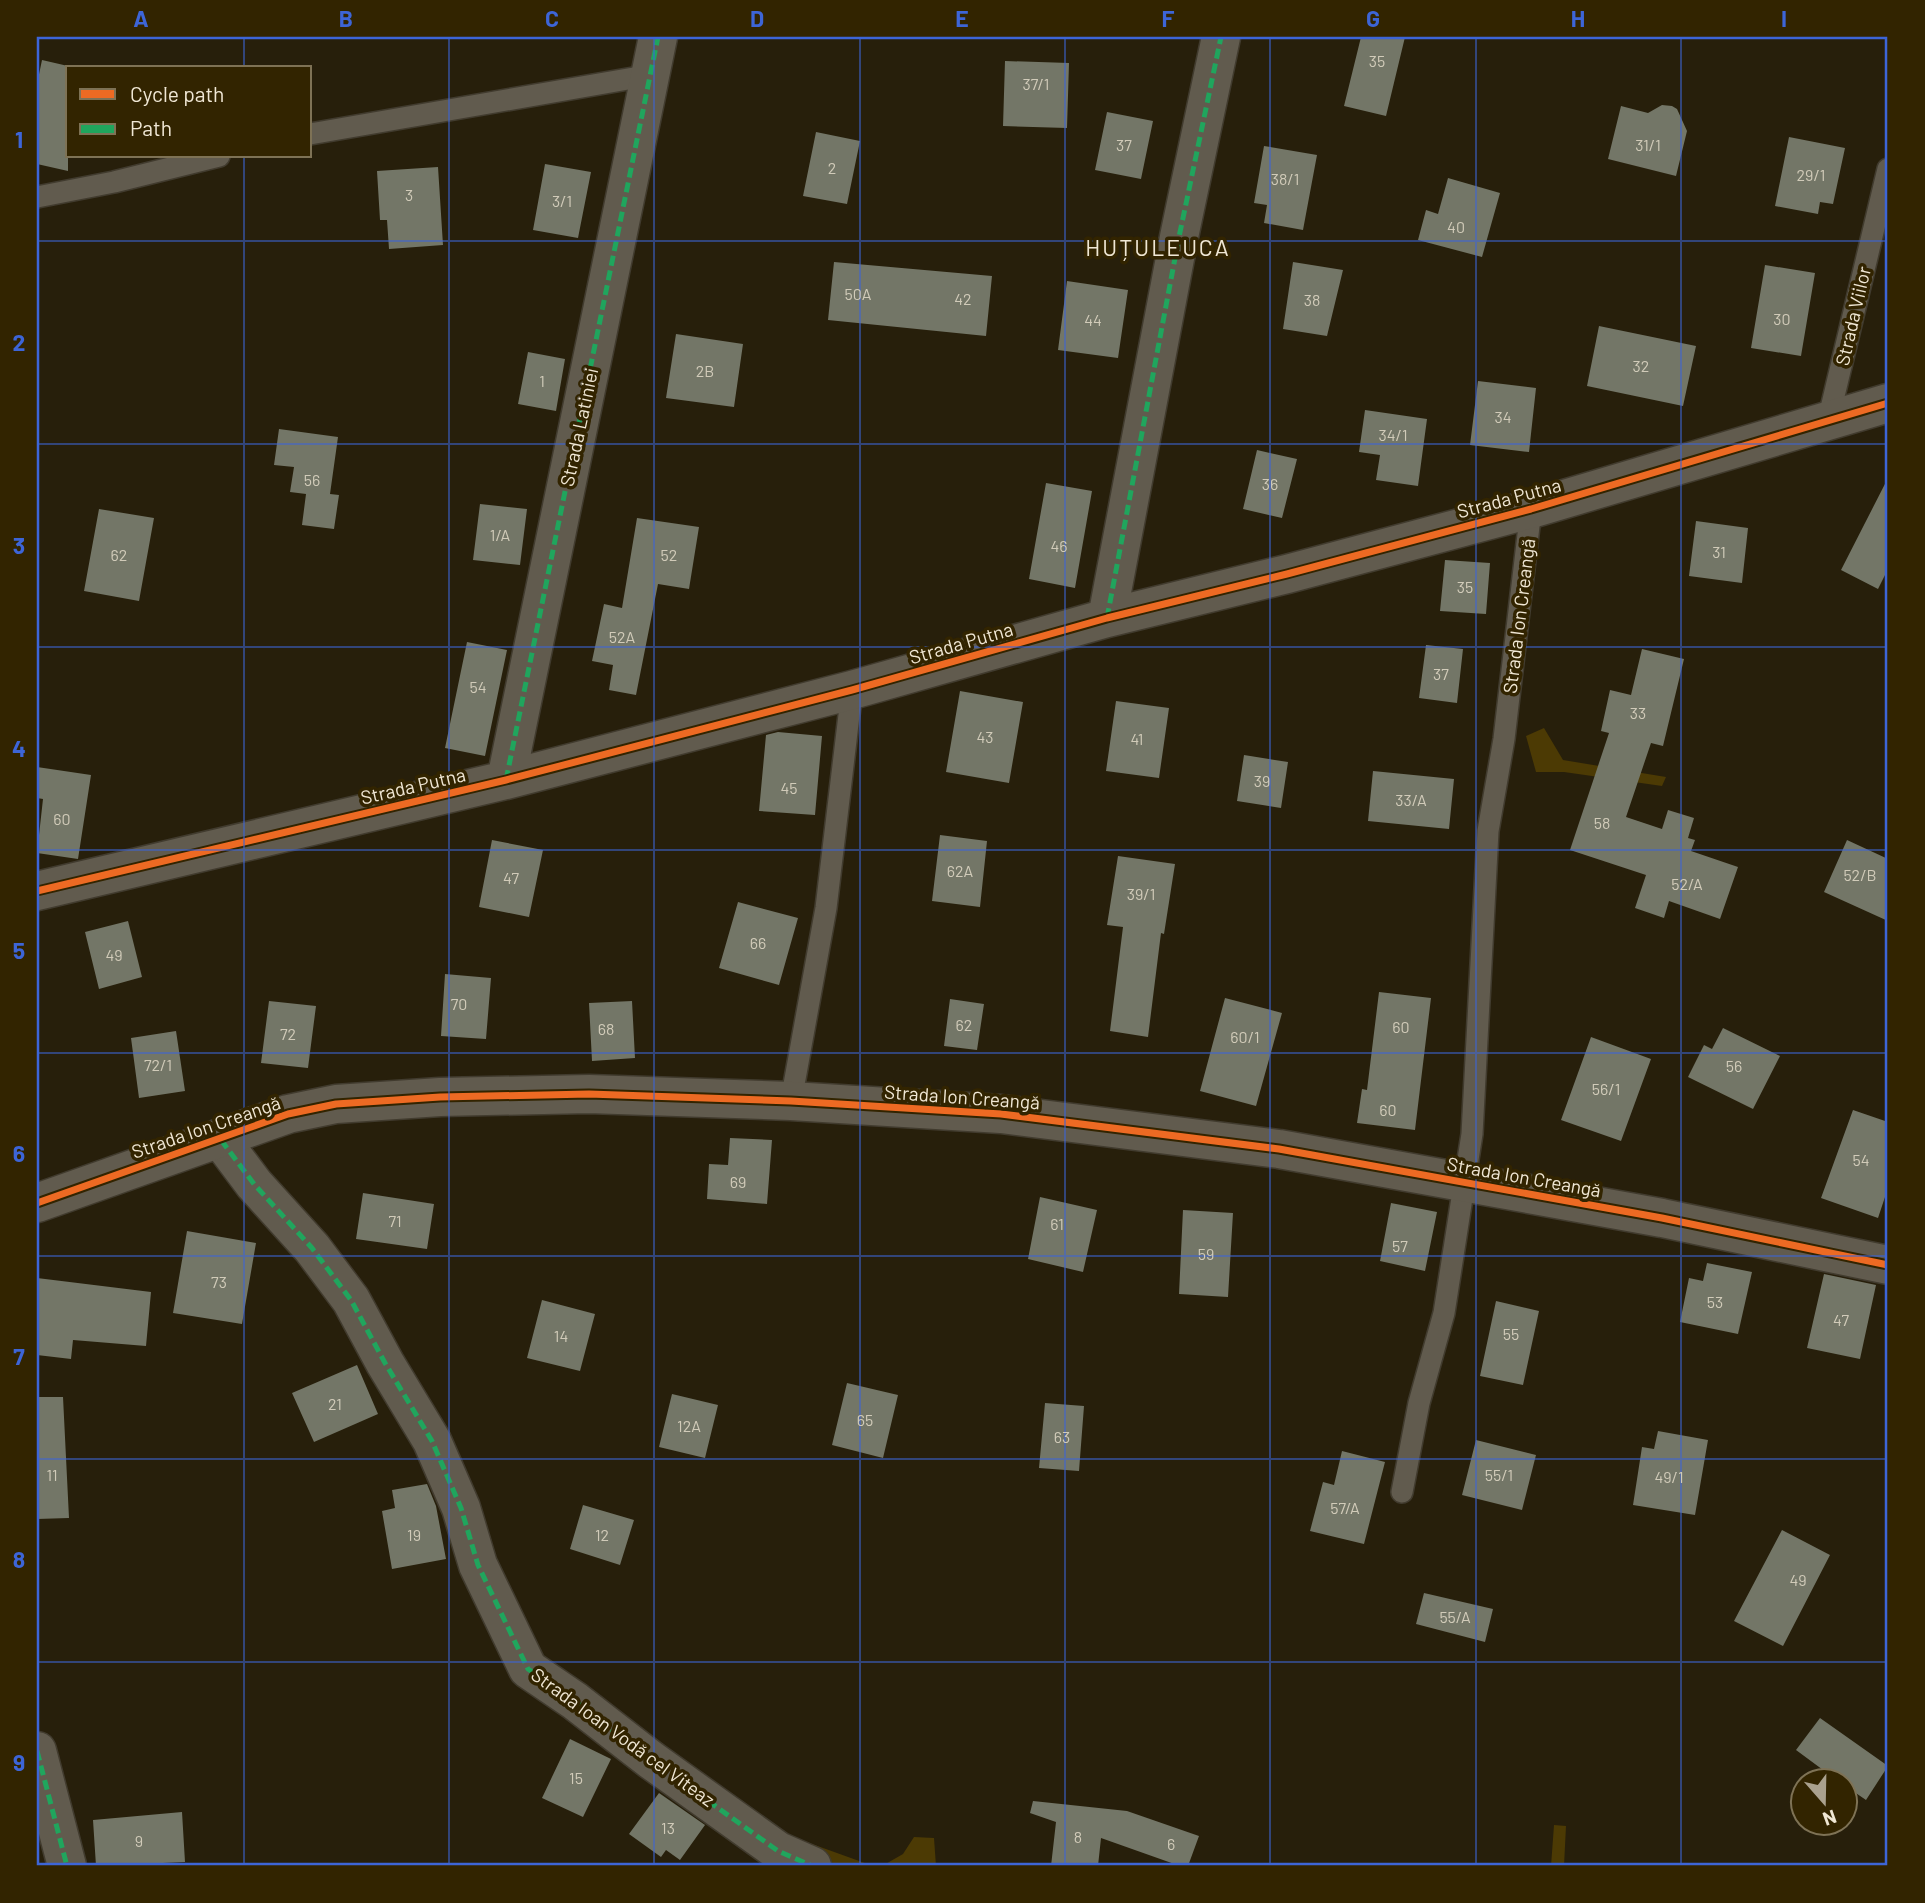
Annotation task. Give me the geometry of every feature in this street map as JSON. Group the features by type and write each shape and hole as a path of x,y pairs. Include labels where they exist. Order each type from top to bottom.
{"street":[{"name":"Strada Latiniei","path":"506,780 658,37"},
{"path":"1107,618 1179,237 1221,37"},
{"name":"Strada Putna","path":"37,891 506,780 852,690 1107,618 1287,574 1531,509 1888,402"},
{"name":"Strada Ion Creangă","path":"37,1203 221,1140 288,1114 336,1104 440,1097 589,1094 791,1101 1015,1116 1279,1149 1662,1219 1888,1265"},
{"name":"Strada Ioan Vodă cel Viteaz","path":"221,1140 254,1184 312,1248 351,1300 432,1441 461,1508 478,1565 528,1669 575,1700 651,1760 778,1851 812,1866"},
{"path":"37,1751 67,1866"}],"lane":[{"path":"312,134 651,75"},
{"path":"37,197 114,182 211,158"},
{"name":"Strada Viilor","path":"1828,421 1888,169"},
{"name":"Strada Ion Creangă","path":"1402,1492 1419,1403 1444,1312 1466,1182 1472,1134 1488,831 1504,739 1531,509"},
{"path":"791,1101 826,908 852,690"}],"shaded area":[{"path":"1544,728 1563,760 1666,777 1662,786 1564,772 1536,772 1526,736"},
{"path":"1554,1825 1566,1826 1564,1866 1551,1866"},
{"path":"914,1837 934,1838 936,1866 882,1866 903,1854"},
{"path":"801,1840 873,1866 850,1866 826,1861"}],"building":[{"path":"1361,37 1405,37 1386,116 1344,106"},
{"path":"42,60 68,66 68,171 37,164 37,84"},
{"path":"1005,61 1069,63 1067,128 1003,126"},
{"path":"1662,105 1677,109 1687,131 1676,176 1608,159 1621,106 1648,113"},
{"path":"1107,112 1153,121 1141,179 1095,170"},
{"path":"816,132 860,141 847,204 803,196"},
{"path":"1789,137 1845,148 1833,204 1820,202 1818,214 1775,206"},
{"path":"1264,146 1317,155 1303,230 1264,223 1267,205 1254,203"},
{"path":"545,164 591,172 578,238 533,230"},
{"path":"438,167 443,245 389,249 387,220 380,220 377,171"},
{"path":"1448,178 1500,193 1482,257 1418,240 1426,210 1438,214"},
{"path":"834,262 992,276 986,336 828,320"},
{"path":"1293,262 1343,270 1327,336 1283,329"},
{"path":"1765,265 1815,273 1801,356 1751,348"},
{"path":"1067,281 1128,290 1118,358 1058,350"},
{"path":"1599,326 1696,346 1683,406 1587,386"},
{"path":"676,334 743,344 734,407 666,398"},
{"path":"528,352 565,359 556,411 518,404"},
{"path":"1478,381 1536,388 1529,452 1470,445"},
{"path":"1365,410 1427,419 1418,486 1376,480 1380,455 1359,452"},
{"path":"279,429 338,437 330,494 339,495 334,529 302,525 306,494 290,492 294,467 274,465"},
{"path":"1257,450 1297,459 1282,518 1243,509"},
{"path":"1888,478 1888,569 1878,589 1841,570"},
{"path":"1046,483 1092,491 1075,588 1029,579"},
{"path":"480,504 527,509 520,565 473,560"},
{"path":"99,509 154,518 139,601 84,591"},
{"path":"637,518 699,527 689,589 658,584 636,695 609,690 613,665 592,661 604,604 622,608"},
{"path":"1696,521 1748,528 1742,583 1689,576"},
{"path":"1445,560 1490,563 1486,614 1440,611"},
{"path":"467,642 507,650 485,756 445,748"},
{"path":"1426,645 1463,649 1457,703 1419,698"},
{"path":"1642,649 1684,659 1663,746 1651,743 1626,817 1662,829 1668,810 1694,818 1688,838 1695,840 1691,851 1738,867 1720,919 1669,901 1664,918 1635,908 1646,875 1570,850 1609,733 1601,731 1610,690 1631,695"},
{"path":"960,691 1023,702 1009,783 946,772"},
{"path":"1116,701 1169,708 1159,778 1106,771"},
{"path":"778,732 822,736 815,815 759,811 766,735"},
{"path":"1244,755 1288,762 1281,808 1237,801"},
{"path":"37,767 91,775 78,859 37,853 43,799 37,798"},
{"path":"1373,771 1454,779 1449,829 1368,821"},
{"path":"940,835 987,841 980,907 932,901"},
{"path":"492,840 543,850 529,917 479,907"},
{"path":"1847,840 1888,859 1888,921 1824,892"},
{"path":"1118,856 1175,864 1164,934 1161,933 1148,1037 1110,1031 1123,927 1107,925"},
{"path":"738,902 798,918 779,985 719,968"},
{"path":"128,921 142,977 99,989 85,932"},
{"path":"445,974 491,978 486,1039 441,1036"},
{"path":"1379,992 1431,998 1415,1130 1357,1123 1362,1089 1367,1090"},
{"path":"1225,998 1282,1013 1256,1106 1200,1091"},
{"path":"950,999 984,1004 977,1050 944,1046"},
{"path":"269,1001 316,1006 308,1068 261,1063"},
{"path":"632,1001 635,1058 592,1061 589,1003"},
{"path":"1723,1028 1780,1056 1753,1109 1688,1077 1704,1045 1712,1049"},
{"path":"176,1031 185,1091 139,1098 131,1038"},
{"path":"1591,1037 1651,1059 1621,1141 1561,1120"},
{"path":"1853,1110 1888,1122 1888,1188 1878,1218 1821,1198"},
{"path":"730,1138 772,1140 767,1204 707,1199 709,1164 728,1165"},
{"path":"363,1193 434,1204 427,1249 356,1239"},
{"path":"1040,1197 1097,1210 1083,1272 1028,1259"},
{"path":"1391,1203 1437,1212 1425,1271 1380,1261"},
{"path":"1183,1210 1233,1213 1228,1297 1179,1294"},
{"path":"187,1231 256,1243 242,1324 173,1313"},
{"path":"1707,1263 1752,1272 1738,1334 1680,1322 1689,1278 1703,1281"},
{"path":"1824,1274 1876,1285 1860,1359 1807,1348"},
{"path":"37,1278 151,1292 146,1346 73,1340 71,1359 37,1355"},
{"path":"542,1300 595,1314 580,1371 527,1358"},
{"path":"1496,1301 1539,1311 1523,1385 1480,1376"},
{"path":"357,1365 378,1414 314,1442 292,1393"},
{"path":"847,1383 898,1395 883,1458 832,1445"},
{"path":"672,1394 718,1405 705,1458 659,1447"},
{"path":"37,1397 63,1397 69,1518 37,1519"},
{"path":"1045,1403 1084,1406 1079,1471 1039,1468"},
{"path":"1658,1431 1708,1440 1695,1515 1633,1505 1642,1447 1654,1449"},
{"path":"1476,1440 1536,1455 1522,1510 1462,1495"},
{"path":"1342,1451 1385,1462 1364,1544 1310,1531 1323,1482 1334,1485"},
{"path":"427,1484 436,1506 446,1559 392,1569 382,1511 395,1508 392,1490"},
{"path":"583,1505 634,1520 620,1565 570,1549"},
{"path":"1782,1530 1830,1555 1783,1646 1734,1621"},
{"path":"1424,1593 1493,1609 1485,1642 1416,1624"},
{"path":"1820,1718 1888,1766 1866,1800 1858,1795 1858,1766 1818,1766 1796,1750"},
{"path":"570,1739 611,1759 583,1817 542,1798"},
{"path":"659,1793 705,1825 680,1860 666,1850 661,1857 629,1834"},
{"path":"1033,1801 1127,1811 1199,1836 1188,1866 1180,1866 1101,1838 1098,1866 1051,1866 1056,1822 1030,1813"},
{"path":"182,1812 185,1862 96,1866 93,1820"}],"marked path":[{"path":"506,780 658,37"},
{"path":"1107,618 1179,237 1221,37"},
{"path":"221,1140 254,1184 312,1248 351,1300 432,1441 461,1508 478,1565 528,1669 778,1851 812,1866"},
{"path":"37,1751 67,1866"}],"cycle path":[{"path":"37,891 506,780 852,690 1107,618 1287,574 1531,509 1888,403"},
{"path":"37,1203 288,1114 336,1104 440,1097 589,1094 791,1101 1001,1114 1279,1149 1662,1218 1888,1265"}],"district":[{"name":"HUȚULEUCA","path":"1158,248"}]}
